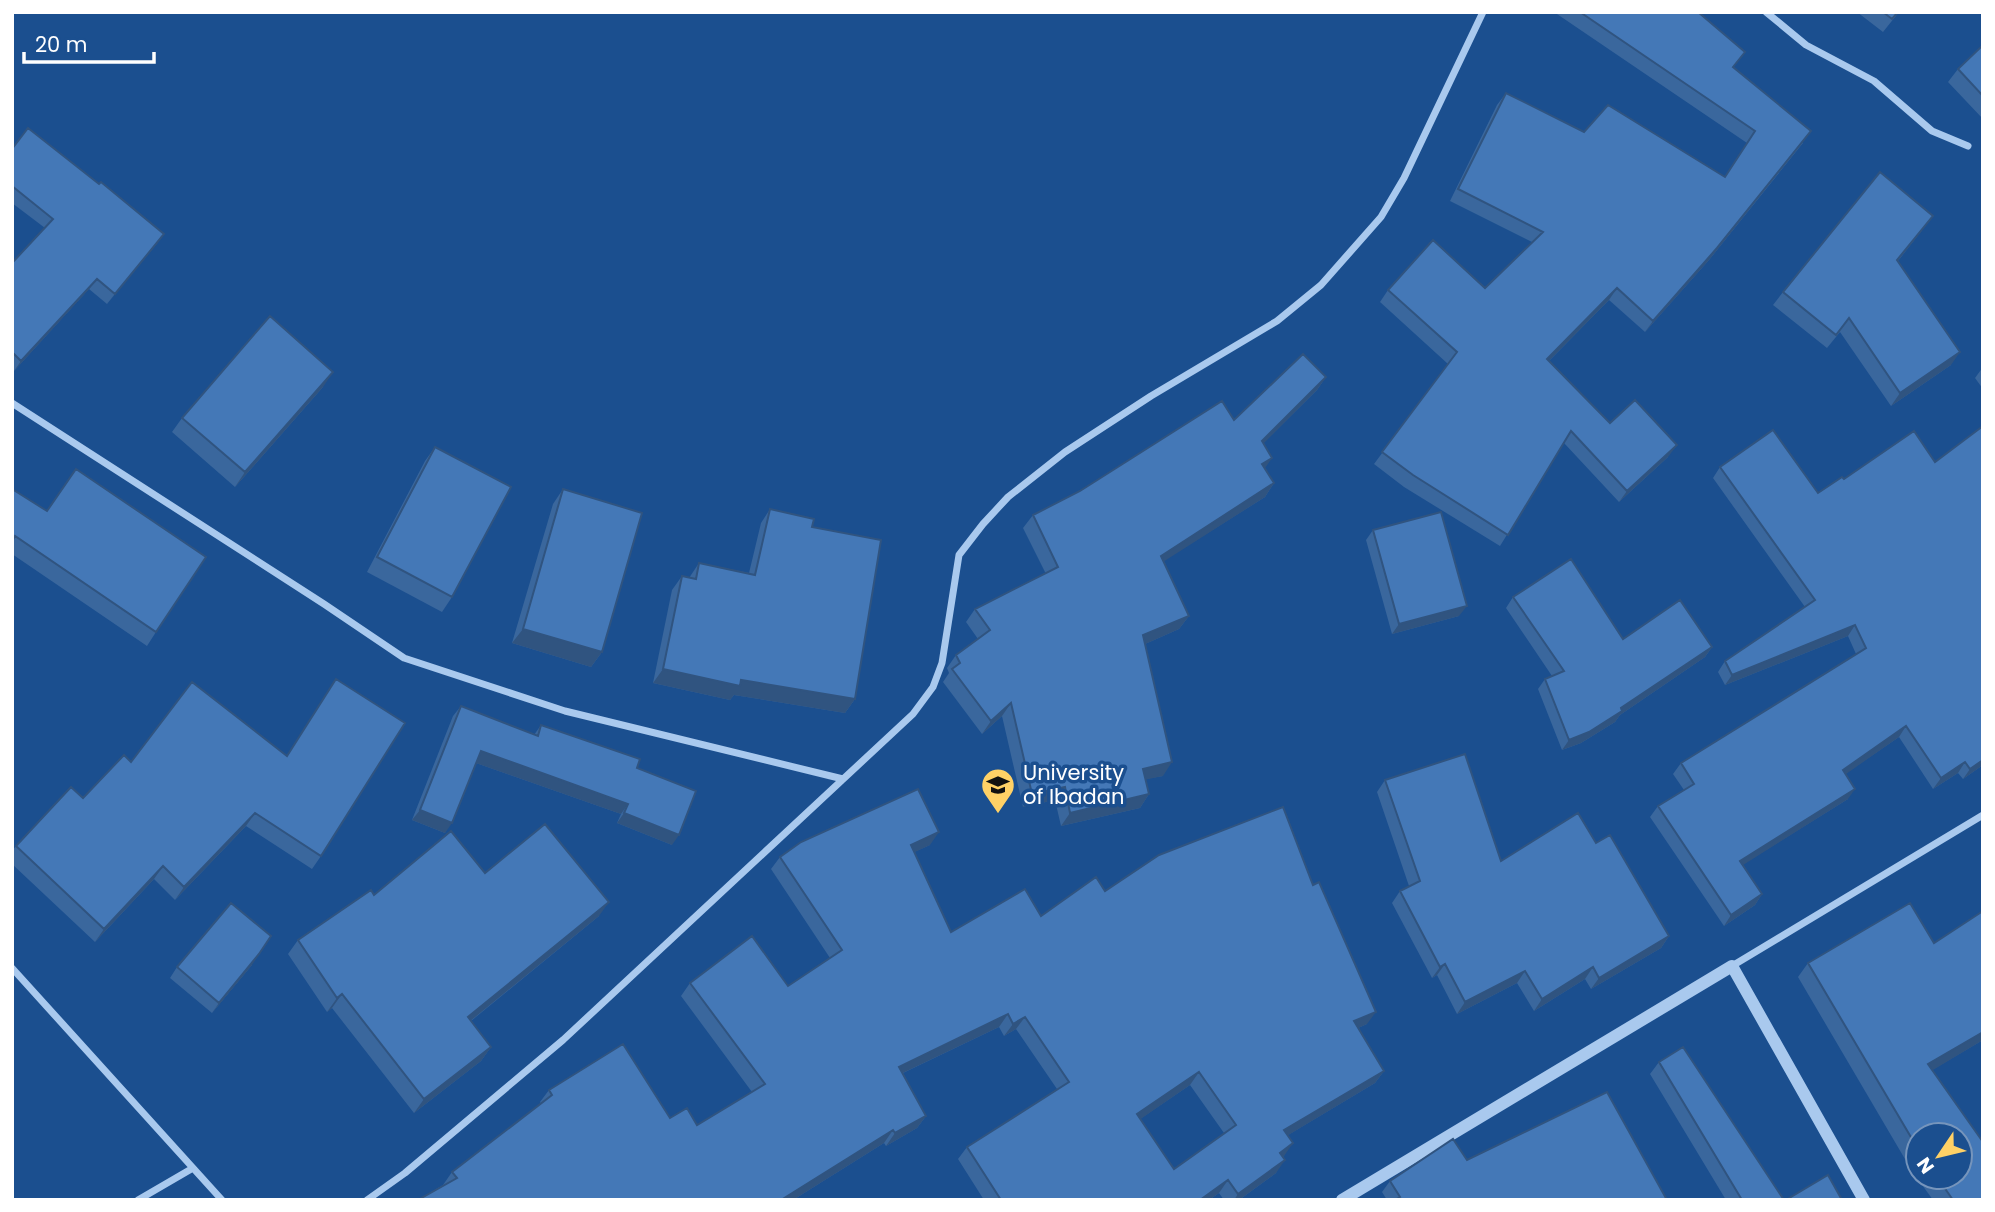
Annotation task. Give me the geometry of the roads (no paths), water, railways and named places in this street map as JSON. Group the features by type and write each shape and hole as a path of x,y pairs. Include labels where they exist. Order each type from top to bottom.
{"street":[{"path":"367,1200 405,1173 564,1040 913,714 933,687 942,663 959,555 1008,497 1065,452 1151,396 1277,321 1321,285 1381,217 1404,178 1483,12"},
{"path":"1766,12 1806,45 1874,81 1932,131 1968,146"},
{"path":"12,403 404,658 565,711 843,779"},
{"path":"1342,1200 1983,816"},
{"path":"1732,966 1864,1200"},
{"path":"12,968 222,1200"},
{"path":"138,1200 193,1168"}],"place":[{"name":"University of Ibadan","path":"998,815"}]}
